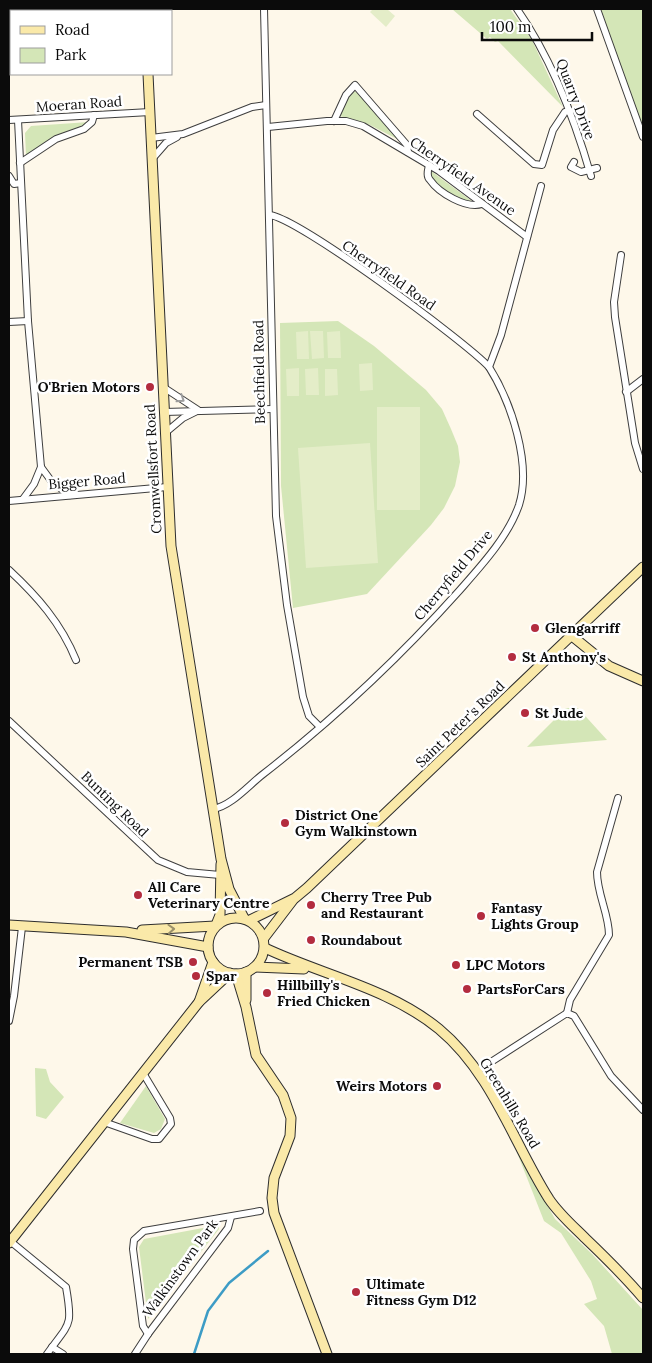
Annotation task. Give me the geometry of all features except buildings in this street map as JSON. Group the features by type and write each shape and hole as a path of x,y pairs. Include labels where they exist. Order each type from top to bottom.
{"main road":[{"name":"Cromwellsfort Road","path":"148,75 171,546 221,859 229,889 247,919"},
{"name":"Saint Peter's Road","path":"264,938 294,898 643,567"},
{"path":"572,636 609,666 643,681"},
{"name":"Cromwellsfort Road","path":"216,926 220,915 221,859"},
{"name":"Saint Peter's Road","path":"247,919 294,898"},
{"path":"9,1242 199,1002 233,974 246,972 255,967 263,955 265,948 264,938 256,925 247,919 229,918 216,926 210,934 208,947 213,962 199,1002"},
{"path":"9,925 126,932 216,926"},
{"path":"126,932 208,947"},
{"name":"Greenhills Road","path":"265,948 315,970 377,992 426,1019 452,1041 477,1071 494,1097 550,1200 643,1298"},
{"path":"213,962 233,974 246,1007 256,1054 283,1095 291,1118 290,1136 274,1178 274,1213 327,1354"},
{"name":"Greenhills Road","path":"255,967 286,967 315,970"},
{"path":"246,972 246,1007"}],"street":[{"name":"Beechfield Road","path":"264,9 276,516 287,605 302,697 309,716 320,727"},
{"name":"Quarry Drive","path":"517,9 538,40 570,111 590,173"},
{"path":"597,9 643,137"},
{"path":"334,121 346,95 355,85 407,145 408,152"},
{"path":"152,159 166,143 183,134 252,107 266,105"},
{"path":"477,114 534,164 542,165 553,130 565,112 570,111"},
{"name":"Moeran Road","path":"9,120 150,112"},
{"path":"20,163 56,139 84,129 92,122 94,115"},
{"path":"18,120 28,321 41,467 34,484 23,500"},
{"name":"Cherryfield Avenue","path":"268,127 334,121 346,121 363,126 429,165 527,237"},
{"path":"151,138 183,134"},
{"path":"574,162 571,167 581,172 590,173 597,168"},
{"path":"429,165 427,172 430,181 453,199 467,205 482,204"},
{"path":"9,176 14,184 21,183"},
{"path":"489,367 501,335 541,186"},
{"name":"Cherryfield Road","path":"269,215 288,221 365,272 453,335 489,367"},
{"path":"621,255 614,302 615,317 635,443 643,469"},
{"path":"9,322 28,321"},
{"name":"Cherryfield Drive","path":"213,809 228,802 320,727 441,611 474,574 514,518 520,503 521,488 518,441 512,412 489,367"},
{"path":"626,392 643,380"},
{"path":"163,387 199,411"},
{"path":"164,412 272,409"},
{"path":"165,433 183,418 199,411"},
{"path":"41,467 52,482 70,495"},
{"name":"Bigger Road","path":"9,501 167,487"},
{"path":"9,570 50,612 68,641 76,660"},
{"name":"Bunting Road","path":"9,721 158,860 187,872 220,875"},
{"path":"477,1071 567,1013 570,1000 609,935 609,927 597,882 597,872 618,798"},
{"path":"9,1021 14,996 22,927"},
{"path":"567,1013 574,1016 610,1076 643,1110"},
{"path":"104,1122 152,1139 159,1139 168,1128 171,1124 170,1118 143,1073"},
{"name":"Walkinstown Park","path":"148,1334 143,1326 133,1249 134,1240 144,1231 260,1211"},
{"name":"Walkinstown Park","path":"135,1354 228,1228 231,1216"},
{"path":"9,1242 66,1287 71,1314 70,1322 47,1354"},
{"path":"52,1347 64,1354"}],"green space":[{"path":"373,9 387,9 395,16 386,27 370,12"},
{"path":"452,9 510,9 532,40 563,107 498,41 495,42 490,37 487,39"},
{"path":"600,9 643,9 643,128"},
{"path":"353,91 361,94 399,140 370,125 340,116 341,110"},
{"path":"89,122 84,127 54,137 26,156 25,133 31,126"},
{"path":"431,171 473,202 471,203 460,198 440,186 431,178"},
{"path":"338,321 374,346 426,390 442,409 458,446 460,462 455,486 444,508 431,525 367,594 293,608 281,486 280,323"},
{"path":"308,331 309,359 297,359 296,332"},
{"path":"310,331 323,331 324,358 312,359"},
{"path":"340,331 341,358 328,358 327,332"},
{"path":"372,363 373,390 360,391 359,364"},
{"path":"299,368 299,396 287,396 286,369"},
{"path":"318,368 319,395 306,395 305,369"},
{"path":"325,369 337,369 338,395 325,396"},
{"path":"377,407 420,407 420,510 377,510"},
{"path":"370,443 378,563 306,568 298,448"},
{"path":"566,708 578,708 607,740 527,747"},
{"path":"35,1068 46,1069 50,1082 64,1097 46,1119 36,1116"},
{"path":"146,1086 165,1119 161,1129 154,1133 120,1123"},
{"path":"516,1150 555,1219 592,1254 643,1310 643,1354 612,1354 604,1326 584,1304 597,1299 591,1281 561,1233 544,1221"},
{"path":"219,1225 219,1229 148,1319 139,1247 144,1239"}],"waterway":[{"path":"194,1354 208,1311 229,1283 268,1251"}],"place":[{"name":"O'Brien Motors","path":"150,387"},
{"name":"Glengarriff","path":"535,628"},
{"name":"St Anthony's","path":"512,657"},
{"name":"St Jude","path":"525,713"},
{"name":"District One Gym Walkinstown","path":"285,823"},
{"name":"All Care Veterinary Centre","path":"138,895"},
{"name":"Cherry Tree Pub and Restaurant","path":"311,905"},
{"name":"Fantasy Lights Group","path":"481,916"},
{"name":"Roundabout","path":"311,940"},
{"name":"Permanent TSB","path":"193,962"},
{"name":"LPC Motors","path":"456,965"},
{"name":"Spar","path":"196,976"},
{"name":"PartsForCars","path":"467,989"},
{"name":"Hillbilly's Fried Chicken","path":"267,993"},
{"name":"Weirs Motors","path":"437,1086"},
{"name":"Ultimate Fitness Gym D12","path":"356,1292"}]}
